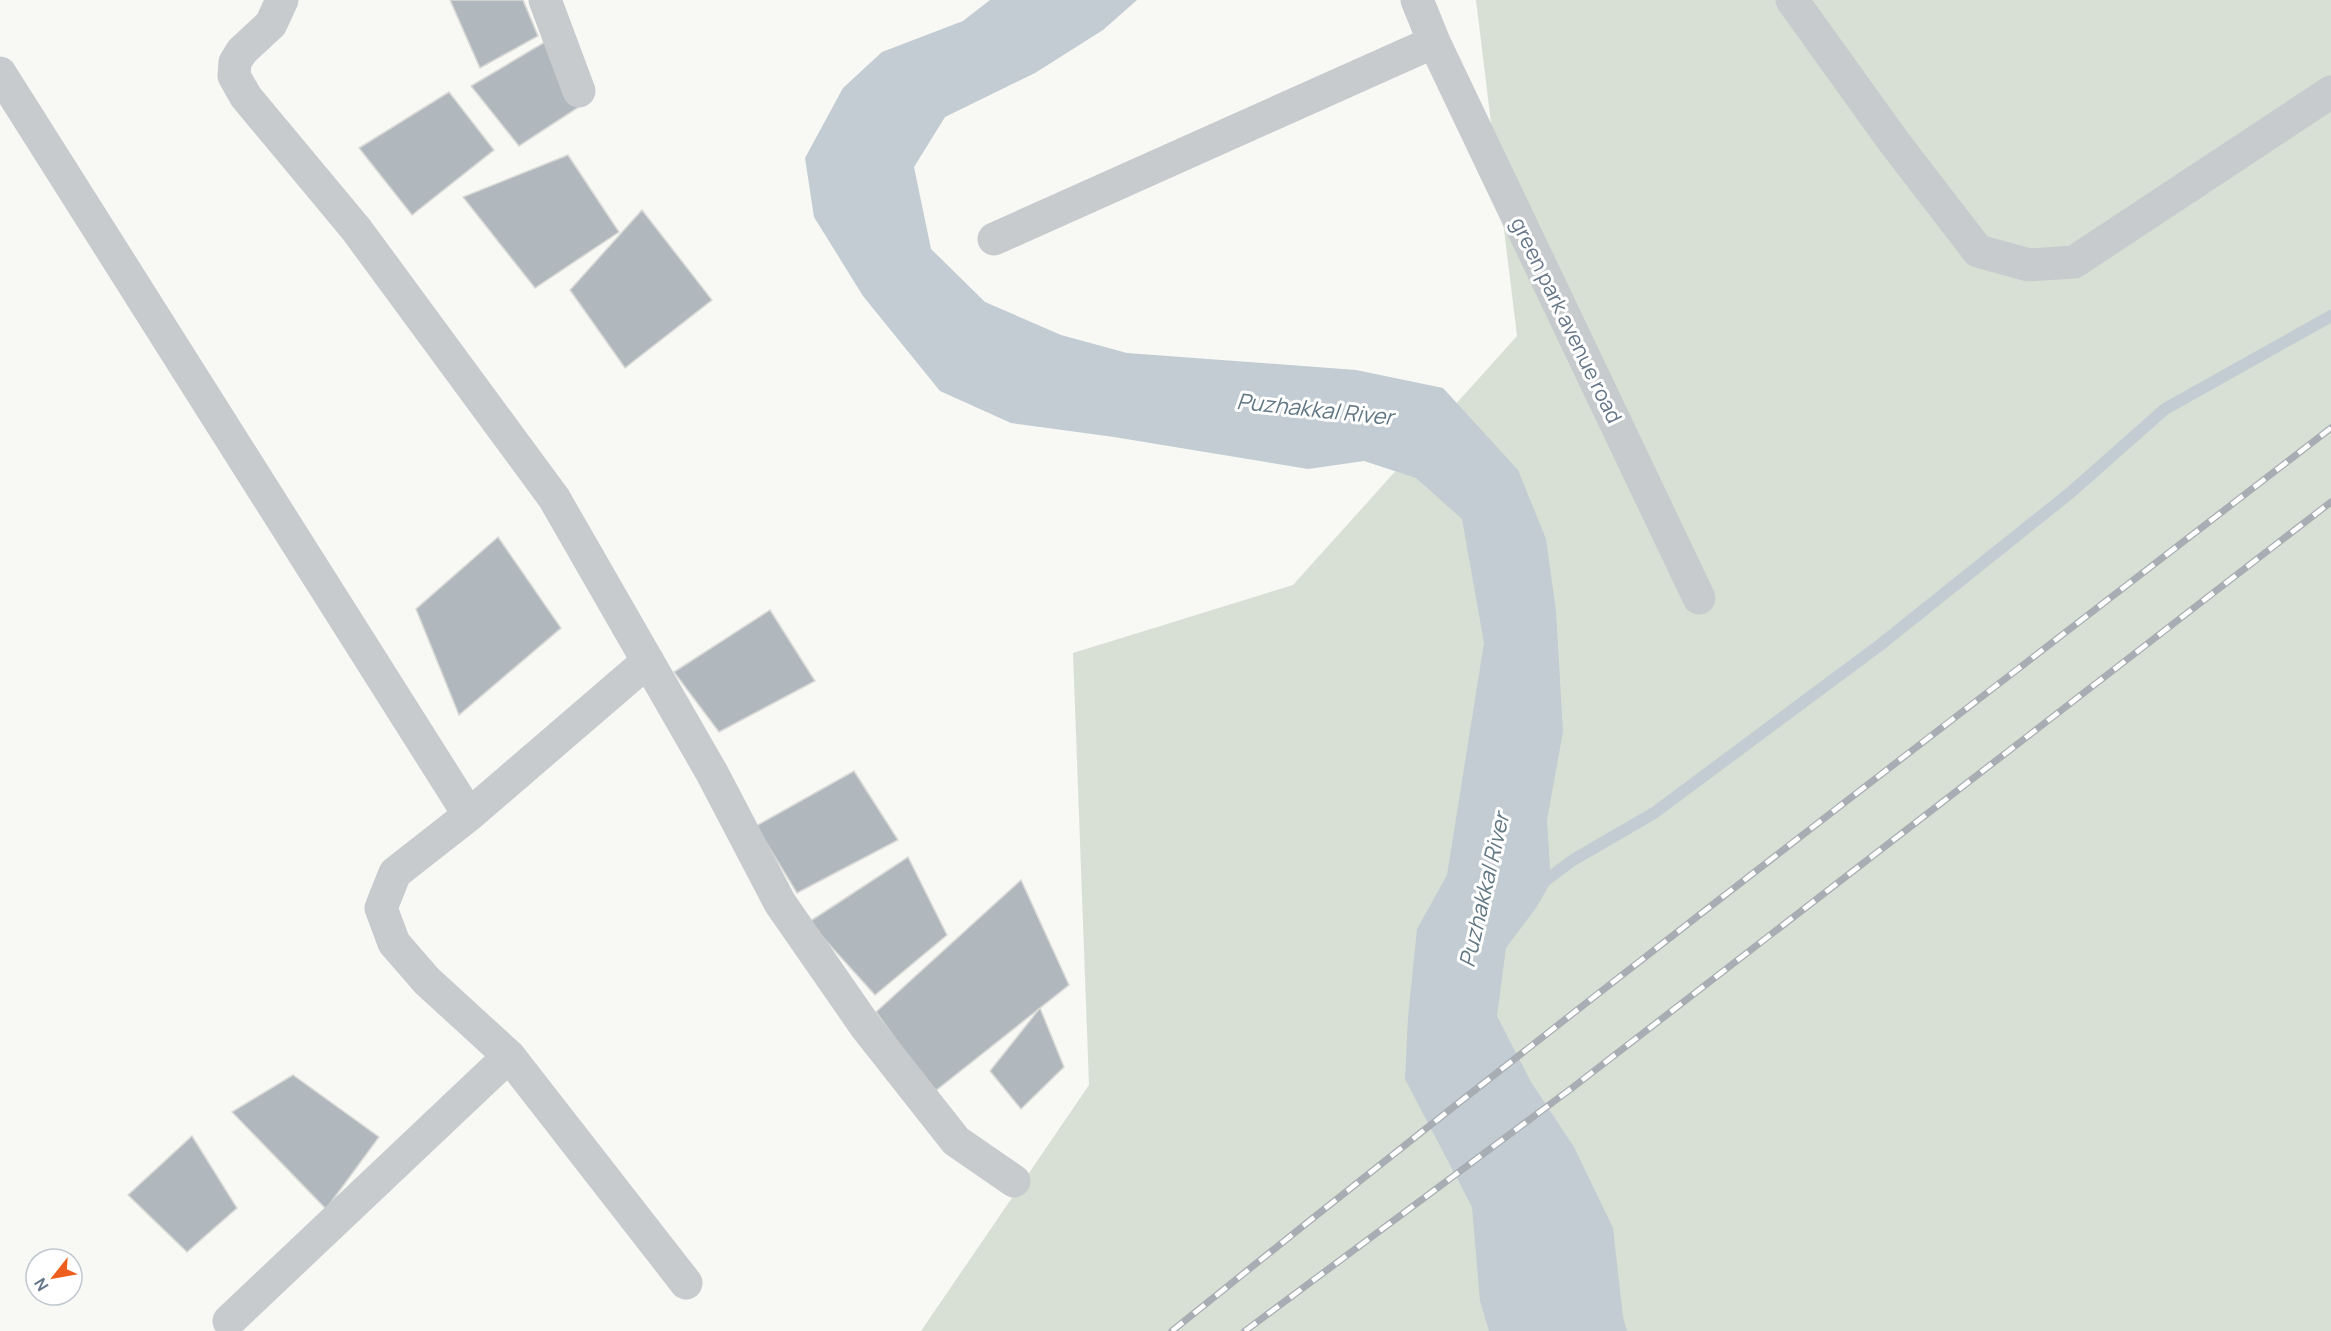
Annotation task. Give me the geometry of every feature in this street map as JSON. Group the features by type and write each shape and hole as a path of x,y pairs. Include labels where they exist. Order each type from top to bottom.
{"street":[{"path":"283,0 271,24 242,51 235,62 234,76 246,97 356,229 554,498 712,774 780,903 866,1028 956,1141 1014,1181"},
{"path":"545,0 579,91"},
{"name":"green park avenue road","path":"1417,0 1434,42 1700,598"},
{"path":"1792,0 1894,142 1978,251 2029,265 2074,262 2331,92"},
{"path":"994,239 1434,42"},
{"path":"0,73 469,815"},
{"path":"648,661 469,815 395,873 381,908 394,943 427,981 509,1056 686,1283"},
{"path":"226,1328 509,1056"}],"shaded area":[{"path":"1476,0 2331,0 2331,1331 921,1331 1089,1085 1073,653 1293,585 1517,336"}],"water":[{"name":"Puzhakkal River","path":"990,0 1137,0 1103,30 1035,73 945,117 914,167 931,249 985,302 1061,335 1127,353 1356,370 1443,388 1518,470 1546,539 1556,611 1563,732 1547,820 1551,882 1536,908 1506,948 1497,1016 1531,1082 1574,1147 1613,1228 1623,1317 1627,1331 1489,1331 1480,1301 1472,1207 1405,1079 1408,1017 1417,929 1447,875 1484,643 1462,519 1416,478 1364,461 1308,469 1114,437 1011,423 940,391 863,296 814,217 805,158 843,88 882,52 963,21"}],"building":[{"path":"450,0 523,0 538,36 480,68"},
{"path":"555,36 585,103 519,146 471,86"},
{"path":"449,92 494,150 412,215 359,148"},
{"path":"568,155 619,232 535,288 463,197"},
{"path":"642,210 712,300 625,368 570,290"},
{"path":"498,537 561,628 459,715 416,609"},
{"path":"770,610 815,681 719,732 674,672"},
{"path":"854,771 898,840 797,893 756,826"},
{"path":"908,857 947,935 875,995 809,922"},
{"path":"1021,880 1069,985 934,1092 876,1012"},
{"path":"1040,1008 1064,1067 1021,1109 990,1071"},
{"path":"293,1075 379,1137 326,1209 232,1112"},
{"path":"192,1136 237,1208 187,1252 128,1195"}],"waterway":[{"path":"1538,886 1573,860 1654,813 1880,645 2070,493 2165,409 2331,316"}],"railway":[{"path":"1172,1331 1604,989 2331,428"},
{"path":"1245,1331 1572,1088 2331,502"}]}
